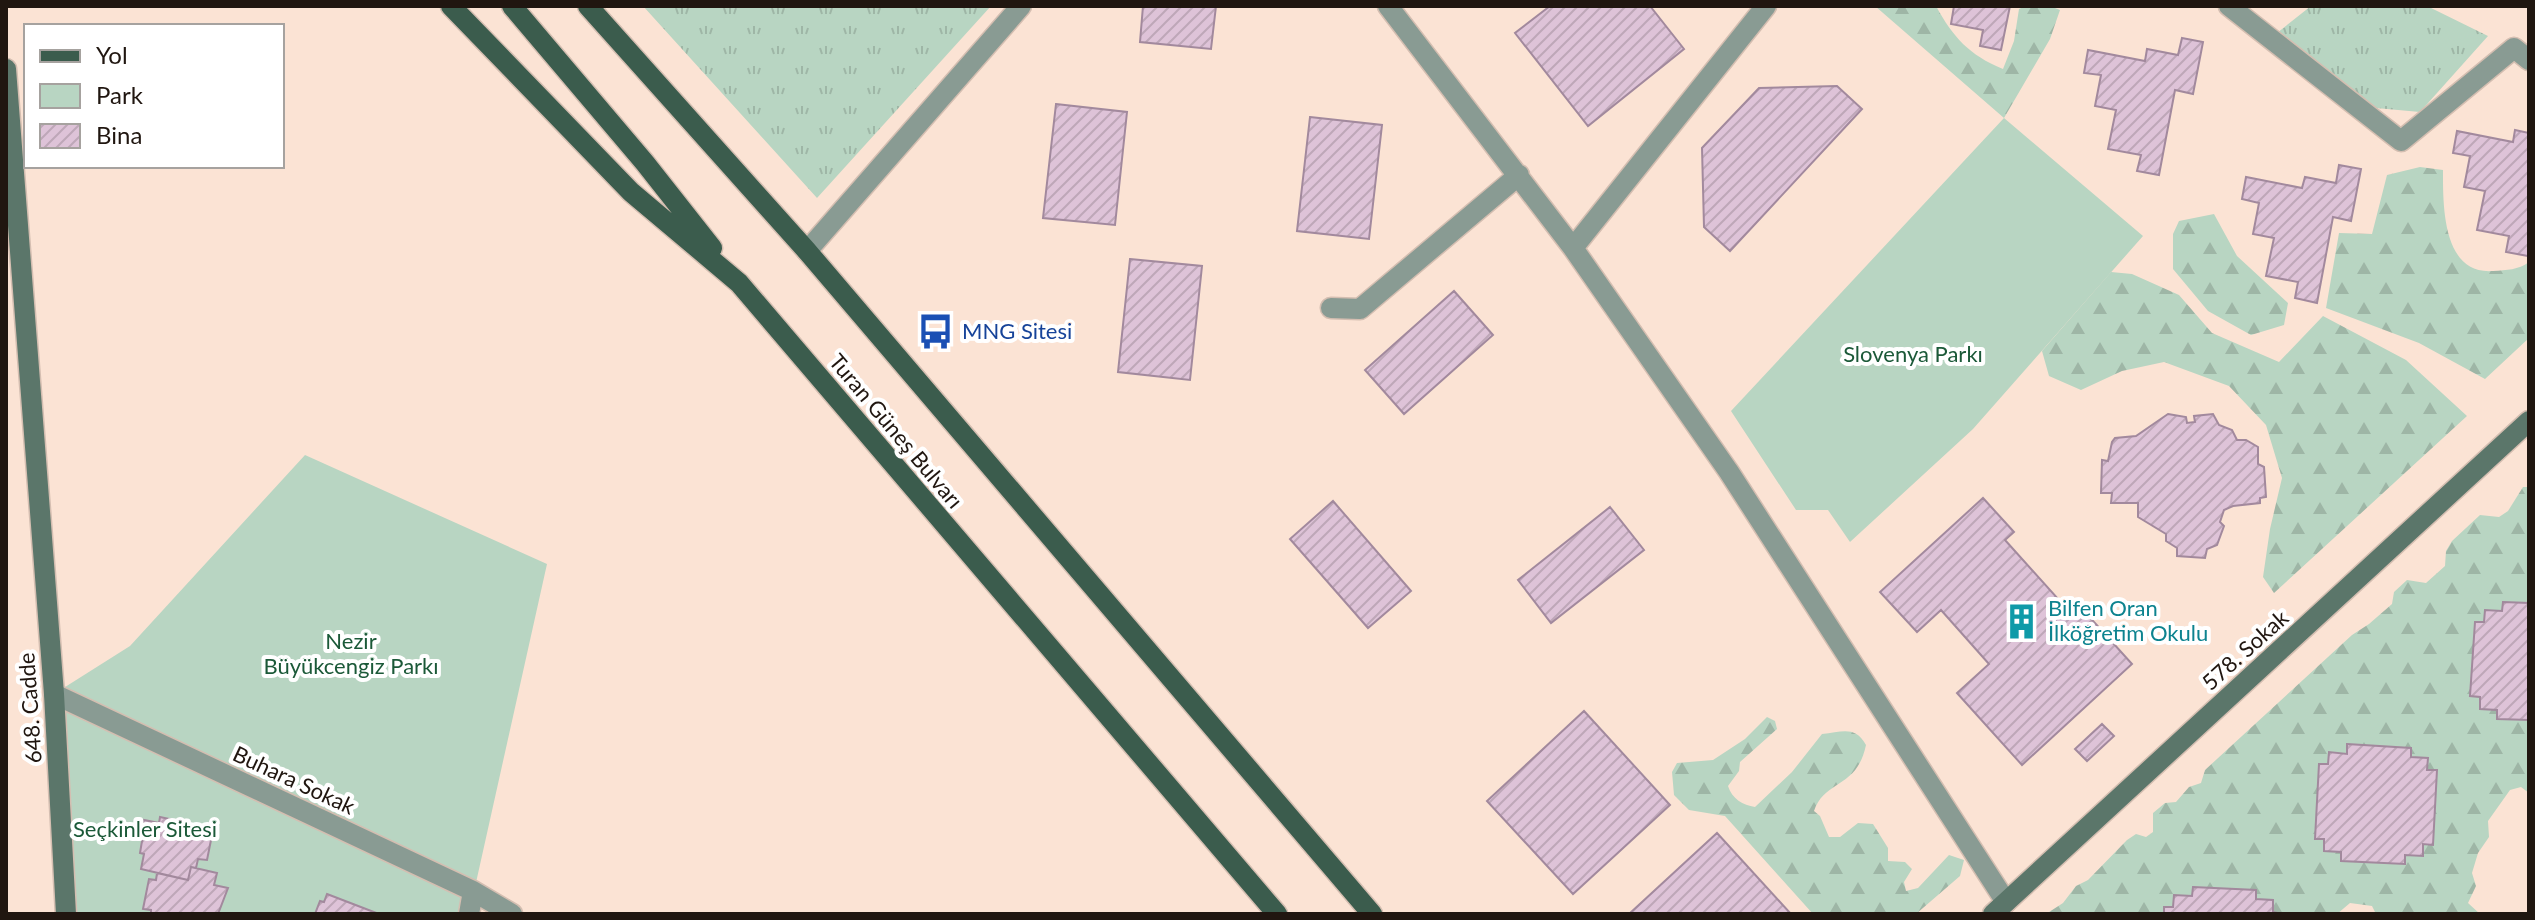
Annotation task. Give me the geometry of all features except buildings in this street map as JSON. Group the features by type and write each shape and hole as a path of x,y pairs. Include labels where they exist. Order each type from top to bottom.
{"main road":[{"name":"Turan Güneş Bulvarı","path":"451,6 631,192 739,283 1277,914"},
{"path":"512,6 645,163 739,283"},
{"path":"588,6 807,251 1372,914"}],"street":[{"path":"807,251 1021,6"},
{"path":"1388,6 1573,248 1729,472 1999,908"},
{"path":"1573,248 1766,6"},
{"path":"2229,6 2401,141 2514,48 2529,60"},
{"name":"648. Cadde","path":"6,69 54,694 66,914"},
{"path":"1331,308 1360,309 1519,175"},
{"name":"578. Sokak","path":"1999,908 2529,421"},
{"name":"Buhara Sokak","path":"54,694 473,891 512,914"},
{"path":"469,914 473,891"}],"green space":[{"path":"2040,5 2060,10 2050,39 2004,118 1875,6 1936,6 1963,44 2003,69 2014,41 2019,9"},
{"path":"643,6 991,6 817,198"},
{"path":"2311,6 2427,6 2488,36 2420,112 2376,108 2277,33"},
{"name":"Slovenya Parkı","path":"2004,118 2143,236 1973,429 1850,542 1828,510 1796,510 1731,411"},
{"path":"2420,167 2443,170 2445,218 2455,250 2464,262 2476,269 2493,271 2516,268 2529,262 2529,338 2485,379 2419,343 2326,308 2339,233 2372,234 2387,175"},
{"path":"2214,214 2237,256 2288,303 2284,325 2251,335 2208,311 2173,269 2173,234 2179,221"},
{"path":"2111,272 2132,274 2179,295 2212,333 2279,362 2323,316 2406,360 2467,416 2274,593 2263,577 2282,478 2266,425 2229,386 2164,362 2122,371 2081,390 2049,376 2042,351"},
{"name":"Nezir Büyükcengiz Parkı","path":"305,455 547,564 469,914 66,914 54,694 130,646"},
{"path":"2523,487 2529,487 2529,793 2521,787 2510,790 2488,821 2489,837 2478,853 2472,873 2476,886 2468,903 2480,914 2376,914 2372,906 2350,903 2337,914 2046,914 2063,903 2076,886 2088,880 2127,840 2136,834 2146,837 2153,832 2153,813 2165,803 2176,802 2189,787 2201,783 2205,770 2352,635 2392,604 2394,592 2407,580 2426,583 2445,566 2446,551 2452,541 2480,515 2499,517 2508,511"},
{"path":"1767,717 1775,721 1777,729 1740,762 1739,771 1728,786 1738,801 1755,807 1792,772 1822,734 1853,732 1866,745 1862,759 1848,777 1826,793 1814,811 1820,816 1829,837 1840,837 1858,823 1873,824 1888,848 1888,861 1905,862 1912,869 1904,882 1906,891 1918,888 1949,855 1964,860 1960,876 1916,914 1813,914 1725,816 1689,810 1674,795 1672,772 1677,763 1713,760 1745,739"}],"place":[{"name":"MNG Sitesi","path":"936,331"},
{"name":"Bilfen Oran İlköğretim Okulu","path":"2022,621"}],"park label":[{"name":"Seçkinler Sitesi","path":"145,829"}]}
